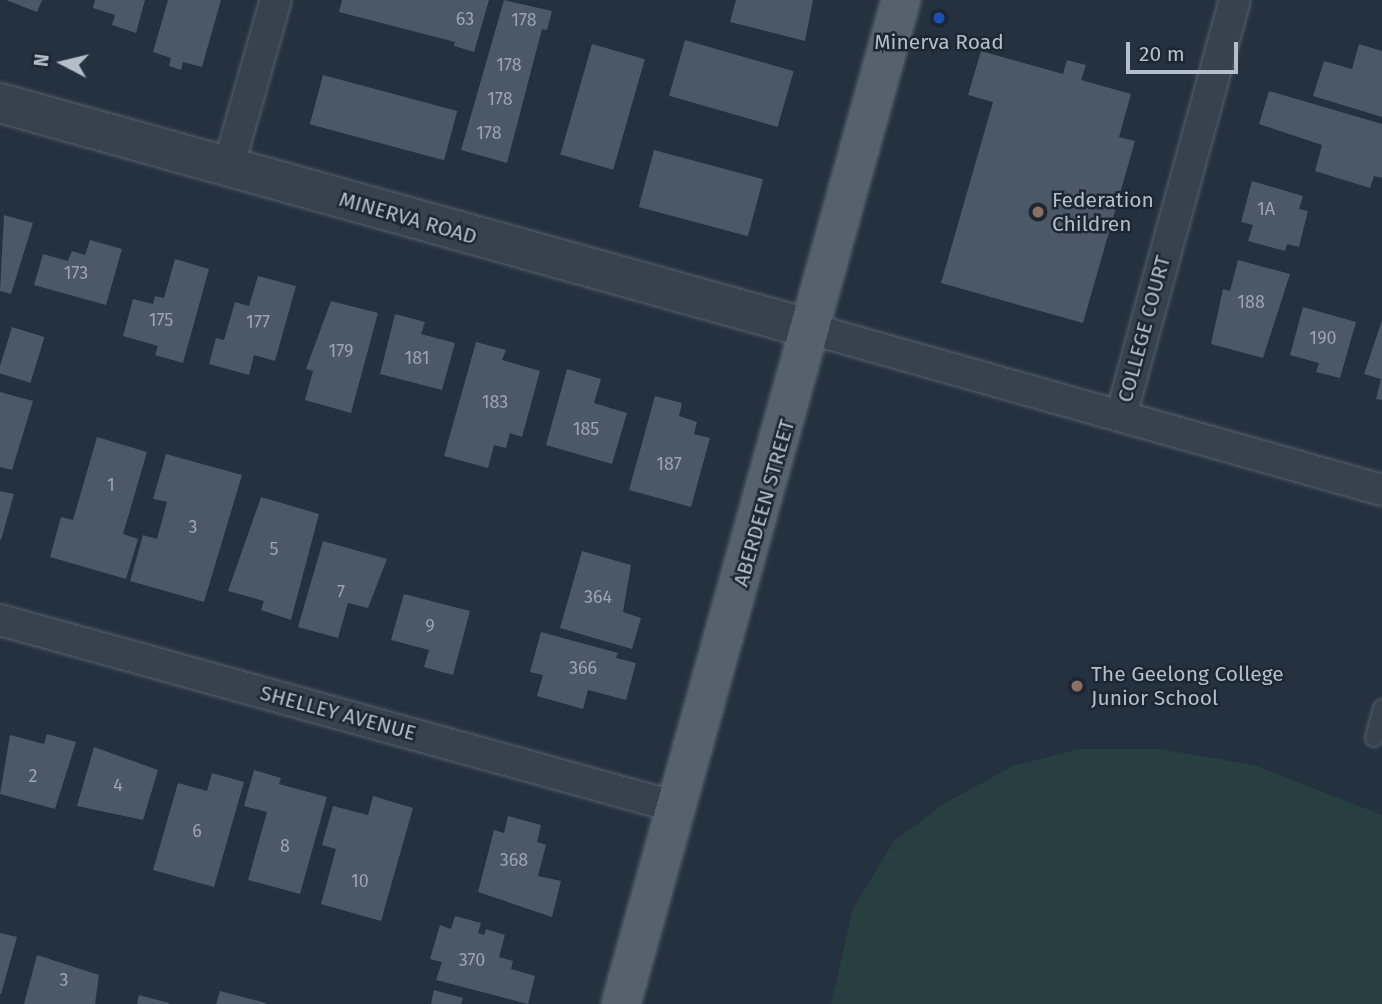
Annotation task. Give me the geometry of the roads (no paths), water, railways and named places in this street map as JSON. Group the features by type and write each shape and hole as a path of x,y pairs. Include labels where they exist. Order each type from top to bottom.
{"main road":[{"name":"ABERDEEN STREET","path":"621,1004 901,0"}],"street":[{"path":"228,167 276,0"},
{"name":"COLLEGE COURT","path":"1121,416 1235,0"},
{"name":"MINERVA ROAD","path":"0,103 1382,490"},
{"name":"SHELLEY AVENUE","path":"0,620 677,807"}],"lane":[{"path":"1374,738 1382,708"}],"place":[{"name":"Minerva Road","path":"939,18"},
{"name":"Federation Children","path":"1038,212"},
{"name":"The Geelong College Junior School","path":"1077,686"}]}
